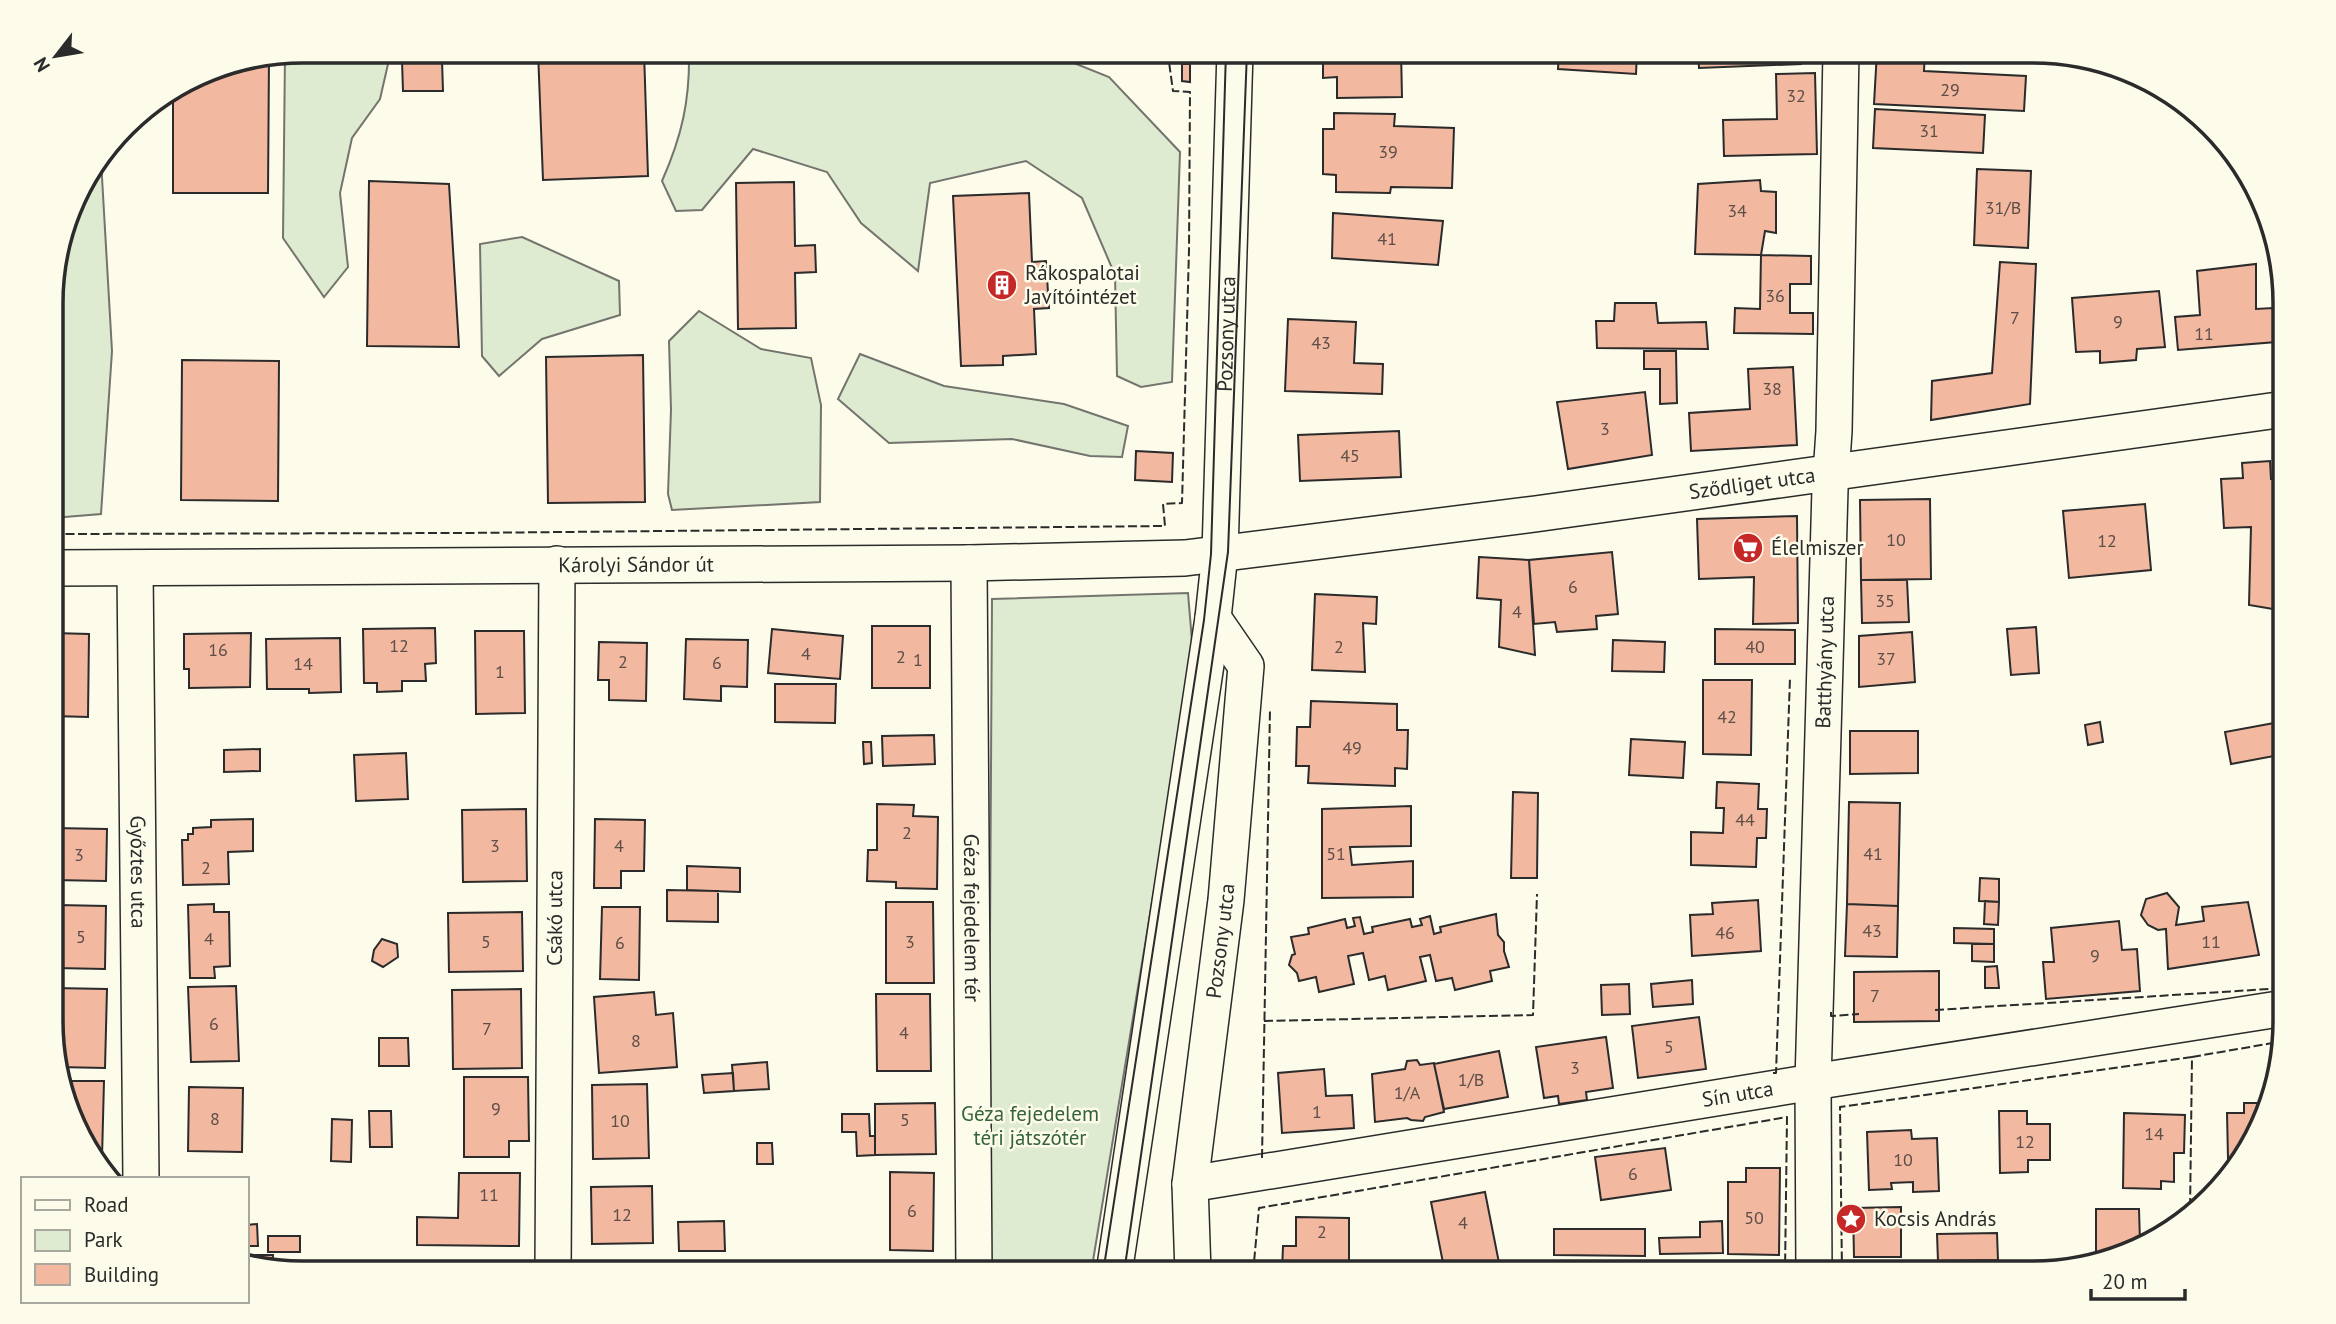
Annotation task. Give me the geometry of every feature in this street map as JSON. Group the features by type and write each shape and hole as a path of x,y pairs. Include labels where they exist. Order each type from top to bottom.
{"street":[{"name":"Pozsony utca","path":"1116,1261 1213,618 1220,553 1235,63"},
{"name":"Batthyány utca","path":"1814,1260 1813,1082 1831,472 1835,418 1841,63"},
{"name":"Sződliget utca","path":"1220,553 1535,514 2272,412"},
{"name":"Károlyi Sándor út","path":"63,568 969,563 1185,558 1220,553"},
{"name":"Géza fejedelem tér","path":"969,563 974,1261"},
{"name":"Csákó utca","path":"553,1261 557,564"},
{"name":"Győztes utca","path":"135,568 141,1177"},
{"name":"Pozsony utca","path":"1193,1260 1190,1184 1226,900 1246,666 1213,618"},
{"name":"Sín utca","path":"1190,1184 2272,1010"}],"green space":[{"path":"285,64 388,64 380,99 352,138 340,193 348,267 324,297 283,238"},
{"path":"689,64 1075,64 1109,77 1180,152 1172,382 1141,387 1117,376 1115,275 1082,198 1026,161 930,183 918,271 861,223 827,172 753,149 702,210 676,211 662,181 675,149 688,86"},
{"path":"102,171 112,351 101,514 63,517 63,303 65,271 71,241 81,211"},
{"path":"522,237 619,281 620,315 542,339 499,376 482,356 480,244"},
{"path":"699,311 761,349 811,358 821,405 820,502 672,510 668,494 671,410 669,341"},
{"path":"860,354 944,386 1064,404 1128,426 1122,457 1090,456 1012,439 889,443 838,399"},
{"name":"Géza fejedelem téri játszótér","path":"1188,593 1193,653 1093,1261 988,1261 992,599"}],"building":[{"path":"1323,63 1401,63 1402,97 1337,98 1337,77 1323,78"},
{"path":"1558,63 1636,63 1636,74 1558,69"},
{"path":"1699,63 1801,64 1699,68"},
{"path":"1876,63 1924,63 1924,71 2026,76 2024,111 1874,104"},
{"path":"402,64 442,64 443,91 403,91"},
{"path":"538,64 644,64 648,176 543,180"},
{"path":"1182,64 1190,64 1190,82 1182,81"},
{"path":"269,66 268,193 173,193 173,101 211,81 241,71"},
{"path":"1815,73 1817,154 1724,156 1723,120 1777,119 1776,74"},
{"path":"1875,109 1985,115 1983,153 1873,148"},
{"path":"1334,113 1395,114 1394,126 1454,128 1452,188 1391,187 1390,193 1336,192 1336,175 1323,174 1323,129 1334,129"},
{"path":"1977,169 2031,171 2028,248 1974,245"},
{"path":"1760,180 1761,191 1776,192 1776,233 1765,231 1761,255 1695,254 1698,184"},
{"path":"369,181 449,184 459,347 367,346"},
{"path":"794,182 795,246 815,245 816,272 795,273 796,328 738,329 736,183"},
{"name":"Rákospalotai Javítóintézet","path":"1029,193 1032,262 1046,261 1049,308 1034,309 1036,354 1003,356 1003,365 961,366 953,196"},
{"path":"1333,213 1443,221 1438,265 1332,258"},
{"path":"1761,255 1811,256 1811,284 1790,284 1790,313 1813,313 1813,334 1734,333 1735,308 1760,309"},
{"path":"2000,262 2036,264 2030,404 1931,420 1932,381 1992,373"},
{"path":"2256,264 2256,309 2272,308 2272,342 2178,350 2175,317 2200,315 2197,271"},
{"path":"2159,291 2165,347 2137,349 2136,360 2100,363 2100,351 2076,352 2072,298"},
{"path":"1615,303 1656,303 1658,323 1706,322 1708,349 1597,348 1596,321 1614,321"},
{"path":"1288,319 1356,322 1354,363 1383,364 1382,394 1285,391"},
{"path":"1644,351 1676,351 1677,403 1660,404 1660,369 1644,369"},
{"path":"643,355 645,502 548,503 546,357"},
{"path":"182,360 279,361 278,501 181,500"},
{"path":"1793,367 1797,445 1691,451 1689,413 1750,409 1748,369"},
{"path":"1645,392 1652,455 1568,469 1557,402"},
{"path":"1399,431 1401,477 1300,481 1298,435"},
{"path":"1136,451 1173,453 1172,482 1135,480"},
{"path":"2270,461 2272,609 2249,605 2251,527 2224,528 2221,479 2243,478 2242,463"},
{"path":"1930,499 1931,579 1861,580 1860,500"},
{"path":"2145,504 2151,570 2069,578 2063,511"},
{"name":"Élelmiszer","path":"1797,516 1798,623 1753,624 1754,577 1699,579 1697,519"},
{"path":"1612,552 1618,614 1596,616 1597,629 1557,632 1555,622 1534,624 1529,560"},
{"path":"1479,557 1529,560 1535,655 1499,647 1501,600 1477,598"},
{"path":"1861,580 1907,580 1909,622 1862,623"},
{"path":"1315,594 1377,597 1376,624 1363,623 1365,672 1312,670"},
{"path":"872,626 930,626 930,688 872,688"},
{"path":"2036,627 2039,673 2011,675 2007,629"},
{"path":"435,628 436,663 425,664 426,681 402,681 402,691 377,692 377,683 364,683 363,629"},
{"path":"772,629 843,636 840,679 768,673"},
{"path":"1715,629 1795,630 1795,664 1715,664"},
{"path":"475,631 524,631 525,713 476,714"},
{"path":"1912,632 1915,682 1859,687 1859,636"},
{"path":"63,633 89,634 88,717 63,716"},
{"path":"251,633 250,687 189,688 189,669 184,669 184,634"},
{"path":"340,638 341,692 309,693 309,689 267,689 266,639"},
{"path":"686,639 748,640 747,687 721,686 721,701 684,699"},
{"path":"1613,640 1665,642 1664,672 1612,671"},
{"path":"599,642 647,643 646,701 609,700 609,680 598,680"},
{"path":"1703,680 1752,680 1751,755 1703,754"},
{"path":"775,684 836,684 835,723 775,722"},
{"path":"1311,701 1397,704 1397,730 1408,730 1407,769 1395,768 1395,786 1308,783 1309,766 1296,766 1297,727 1310,727"},
{"path":"2100,722 2103,742 2088,745 2085,725"},
{"path":"2272,723 2272,756 2231,764 2225,732"},
{"path":"1850,731 1918,731 1918,773 1850,774"},
{"path":"934,735 935,764 883,766 882,736"},
{"path":"1631,739 1685,742 1683,778 1629,775"},
{"path":"863,742 871,742 872,763 864,764"},
{"path":"260,749 260,771 224,772 224,750"},
{"path":"406,753 408,799 356,801 354,755"},
{"path":"1717,782 1759,784 1758,809 1767,809 1766,838 1757,838 1756,867 1691,865 1691,832 1723,833 1724,808 1716,808"},
{"path":"1513,792 1538,793 1537,878 1511,878"},
{"path":"1849,802 1900,803 1898,906 1847,904"},
{"path":"877,804 914,805 913,816 938,817 937,889 896,888 896,882 867,881 868,850 877,850"},
{"path":"1411,806 1411,846 1350,847 1352,865 1413,861 1413,897 1322,898 1322,809"},
{"path":"526,809 527,881 463,882 462,810"},
{"path":"253,819 253,851 228,852 229,884 183,885 182,840 188,840 188,834 193,834 193,828 211,827 211,820"},
{"path":"595,819 645,820 644,871 621,871 621,888 594,888"},
{"path":"63,828 107,829 106,881 63,880"},
{"path":"687,866 740,868 740,892 687,890"},
{"path":"1980,878 1999,879 1999,902 1979,901"},
{"path":"667,890 718,891 718,922 667,921"},
{"path":"2167,893 2179,907 2176,925 2204,921 2202,907 2248,902 2259,955 2168,969 2166,929 2158,930 2148,925 2141,915 2146,899"},
{"path":"1758,900 1761,951 1692,956 1690,915 1713,914 1712,903"},
{"path":"1985,901 1999,902 1998,925 1984,924"},
{"path":"886,902 933,902 934,983 886,983"},
{"path":"214,904 214,912 229,912 230,966 214,967 215,978 190,978 188,905"},
{"path":"1847,904 1898,906 1897,957 1845,956"},
{"path":"63,905 106,906 105,969 63,968"},
{"path":"602,907 640,907 639,980 600,979"},
{"path":"522,912 523,971 449,972 448,913"},
{"path":"1496,914 1498,935 1504,942 1509,967 1490,971 1492,981 1455,990 1452,978 1436,981 1430,955 1420,957 1426,981 1388,990 1385,976 1369,980 1363,953 1348,956 1354,984 1319,992 1316,977 1299,981 1297,973 1289,965 1292,955 1295,954 1291,937 1309,934 1308,928 1345,919 1347,928 1355,926 1353,918 1360,917 1364,934 1373,932 1372,927 1410,919 1412,927 1422,925 1420,919 1430,916 1434,934 1441,932 1440,927"},
{"path":"2119,921 2122,950 2137,949 2140,991 2046,999 2043,962 2054,962 2051,928"},
{"path":"1954,928 1994,929 1994,944 1954,943"},
{"path":"382,939 397,944 398,957 383,967 372,961 374,950"},
{"path":"1972,944 1994,944 1994,962 1972,961"},
{"path":"1997,966 1999,988 1985,988 1985,967"},
{"path":"1939,971 1939,1021 1854,1022 1854,972"},
{"path":"1692,980 1693,1004 1653,1007 1651,984"},
{"path":"1629,984 1630,1014 1602,1015 1601,985"},
{"path":"236,986 239,1061 191,1062 188,987"},
{"path":"63,988 107,989 105,1068 68,1067"},
{"path":"521,989 522,1068 453,1069 452,990"},
{"path":"654,992 656,1015 673,1013 677,1067 599,1073 594,997"},
{"path":"876,994 930,994 931,1071 877,1071"},
{"path":"1699,1017 1706,1069 1638,1078 1632,1026"},
{"path":"1606,1037 1613,1088 1586,1092 1587,1100 1559,1104 1558,1096 1544,1098 1536,1047"},
{"path":"379,1038 408,1038 409,1066 379,1066"},
{"path":"1499,1051 1508,1097 1444,1109 1434,1064"},
{"path":"1417,1060 1420,1065 1434,1063 1444,1112 1425,1117 1423,1121 1407,1118 1375,1122 1372,1074 1405,1069 1407,1061"},
{"path":"767,1062 769,1089 734,1091 732,1065"},
{"path":"1324,1069 1326,1096 1352,1095 1354,1128 1282,1133 1278,1073"},
{"path":"733,1073 734,1091 704,1093 702,1075"},
{"path":"464,1077 528,1077 529,1141 509,1141 509,1157 464,1157"},
{"path":"71,1081 104,1081 102,1153 88,1127"},
{"path":"647,1084 649,1158 593,1159 592,1085"},
{"path":"189,1087 243,1088 242,1152 188,1151"},
{"path":"935,1103 936,1154 875,1155 875,1104"},
{"path":"2244,1103 2258,1103 2241,1141 2233,1155 2228,1158 2227,1113 2244,1113"},
{"path":"369,1111 391,1111 392,1147 370,1147"},
{"path":"1999,1111 2027,1111 2027,1124 2050,1124 2050,1160 2028,1160 2028,1172 2000,1173"},
{"path":"2124,1113 2185,1115 2184,1153 2174,1153 2174,1182 2161,1181 2161,1189 2123,1188"},
{"path":"842,1114 869,1114 870,1136 875,1136 875,1155 857,1156 856,1132 842,1132"},
{"path":"332,1119 352,1120 351,1162 331,1161"},
{"path":"1911,1130 1912,1139 1937,1138 1939,1191 1913,1192 1913,1182 1891,1183 1892,1189 1869,1190 1867,1132"},
{"path":"757,1143 772,1143 773,1164 757,1164"},
{"path":"1665,1148 1671,1190 1601,1200 1595,1157"},
{"path":"1746,1168 1780,1168 1779,1255 1728,1254 1728,1182 1746,1182"},
{"path":"890,1172 934,1173 933,1251 890,1250"},
{"path":"459,1173 520,1173 519,1246 417,1245 417,1217 458,1218"},
{"path":"652,1186 653,1243 592,1244 591,1187"},
{"path":"1485,1192 1498,1260 1443,1260 1431,1202"},
{"path":"1901,1207 1901,1257 1854,1257 1853,1208"},
{"path":"2096,1209 2139,1209 2140,1236 2096,1252"},
{"path":"1296,1217 1349,1218 1349,1260 1282,1260 1283,1246 1296,1246"},
{"path":"724,1221 725,1251 679,1251 678,1222"},
{"path":"1722,1221 1723,1253 1660,1254 1659,1238 1700,1237 1700,1222"},
{"path":"257,1224 258,1246 248,1246 248,1225"},
{"path":"1554,1229 1645,1229 1645,1256 1554,1255"},
{"path":"1997,1233 1998,1260 1938,1260 1937,1234"},
{"path":"268,1236 300,1236 300,1252 268,1252"},
{"path":"251,1255 273,1255 273,1259"}],"tram line":[{"path":"1105,1261 1204,620 1211,554 1226,63"},
{"path":"1126,1261 1228,552 1247,63"}],"fence":[{"path":"63,534 1165,526 1163,504 1182,503 1189,250 1190,92 1173,91 1169,63"},
{"path":"1773,1073 1776,1073 1790,678"},
{"path":"1262,1158 1270,709"},
{"path":"1264,1021 1533,1015 1537,894"},
{"path":"1935,1010 2272,989"},
{"path":"1831,1012 1831,1016 1859,1014"},
{"path":"2192,1057 2272,1043"},
{"path":"1842,1260 1840,1107 2192,1057 2190,1203"},
{"path":"1254,1260 1259,1208 1787,1117 1785,1260"}],"place":[{"name":"Rákospalotai Javítóintézet","path":"1002,285"},
{"name":"Élelmiszer","path":"1748,548"},
{"name":"Kocsis András","path":"1851,1219"}]}
